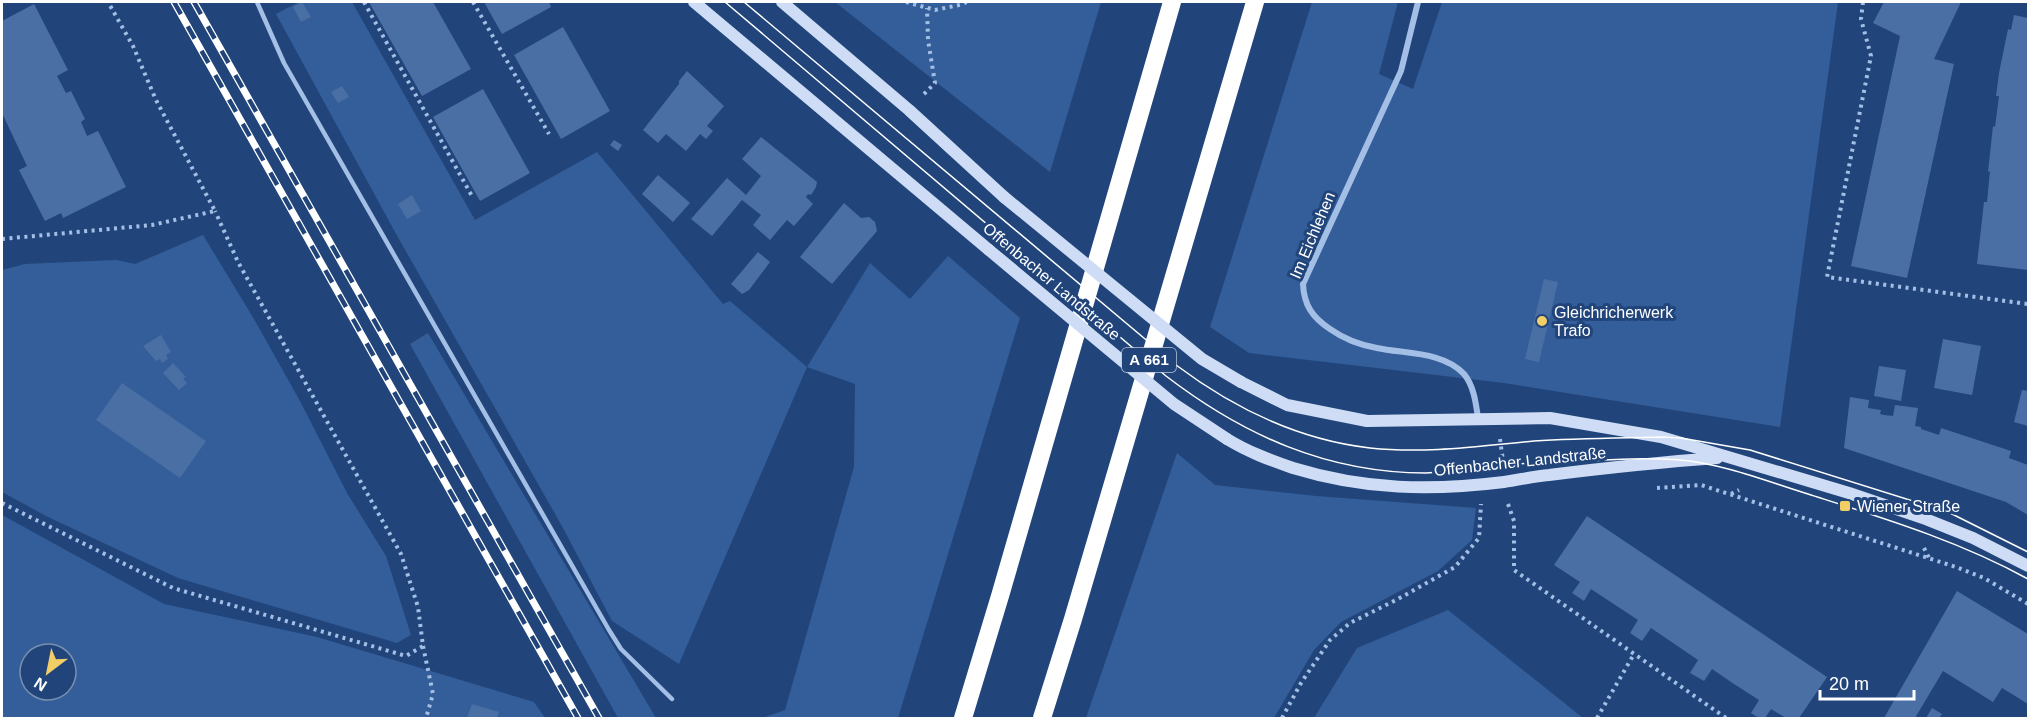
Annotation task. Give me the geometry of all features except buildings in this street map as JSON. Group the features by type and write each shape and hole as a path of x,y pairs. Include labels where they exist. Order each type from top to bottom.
{"highway":[{"path":"963,718 1172,2"},
{"name":"A 661","path":"1042,718 1074,620 1254,2"}],"main road":[{"name":"Offenbacher Landstraße","path":"694,2 1174,404 1242,448 1269,460 1338,480 1386,487 1446,487 1723,457"},
{"name":"Offenbacher Landstraße","path":"782,2 909,110 1004,197 1202,359 1287,405 1367,421 1550,418 1661,437 1849,493 1923,518 1973,538 2028,566"}],"street":[{"name":"Im Eichlehen","path":"1418,2 1401,71 1303,284 1304,300 1310,312 1322,324 1352,341 1377,348 1430,356 1453,366 1464,375 1470,386 1478,418"}],"lane":[{"path":"257,2 284,63 609,630 621,649 672,699"}],"path":[{"path":"108,2 133,46 156,100 215,211 238,262 401,554 418,607 433,694 426,718"},
{"path":"364,2 473,198"},
{"path":"473,2 549,134"},
{"path":"906,2 935,10 966,2"},
{"path":"1863,2 1861,19 1871,56 1827,277 2028,304"},
{"path":"909,110 935,83 928,40 927,8"},
{"path":"2,239 152,225 215,211"},
{"path":"1478,418 1480,430 1497,431 1502,445 1505,482"},
{"path":"1655,488 1701,485 1984,578 2028,604"},
{"path":"1730,495 1738,489"},
{"path":"1506,497 1514,521 1514,570 1726,718"},
{"path":"1282,718 1330,640 1350,623 1455,567 1479,537 1481,499"},
{"path":"2,503 173,588 405,656 423,646"},
{"path":"1924,548 1929,559"},
{"path":"1597,718 1634,654"}],"shaded area":[{"path":"299,2 352,2 475,220 597,152 723,304 730,301 807,367 679,664 612,621 563,528 395,232 276,14"},
{"path":"835,2 1101,2 1050,172"},
{"path":"1312,2 1398,2 1379,74 1413,89 1442,2 1838,2 1780,427 1504,383 1249,353 1210,327"},
{"path":"203,235 254,319 300,401 347,493 386,556 411,635 397,643 178,578 46,516 2,492 2,270 25,264 116,260 135,264"},
{"path":"948,256 1020,318 898,718 762,718 785,710 854,467 855,384 807,367 870,263 910,299"},
{"path":"428,333 656,718 618,718 410,344"},
{"path":"1177,453 1215,485 1316,496 1476,508 1472,540 1438,571 1341,622 1314,650 1274,718 1086,718"},
{"path":"2,515 164,604 317,637 534,702 545,718 2,718"},
{"path":"1448,610 1583,718 1314,718 1357,648"}],"tram line":[{"path":"725,2 1166,376 1195,397 1256,433 1321,458 1390,471 1426,473 1511,464 1623,459 1666,459 1713,465 1920,531 1975,553 2028,579"},
{"path":"744,2 1176,365 1220,395 1267,419 1318,438 1391,450 1452,449 1566,439 1661,437 1681,438 1750,450 1948,512 2028,552"}],"railway":[{"path":"174,2 578,718"},
{"path":"194,2 599,718"}],"place":[{"name":"Gleichricherwerk Trafo","path":"1542,321"},
{"name":"Wiener Straße","path":"1845,506"}]}
